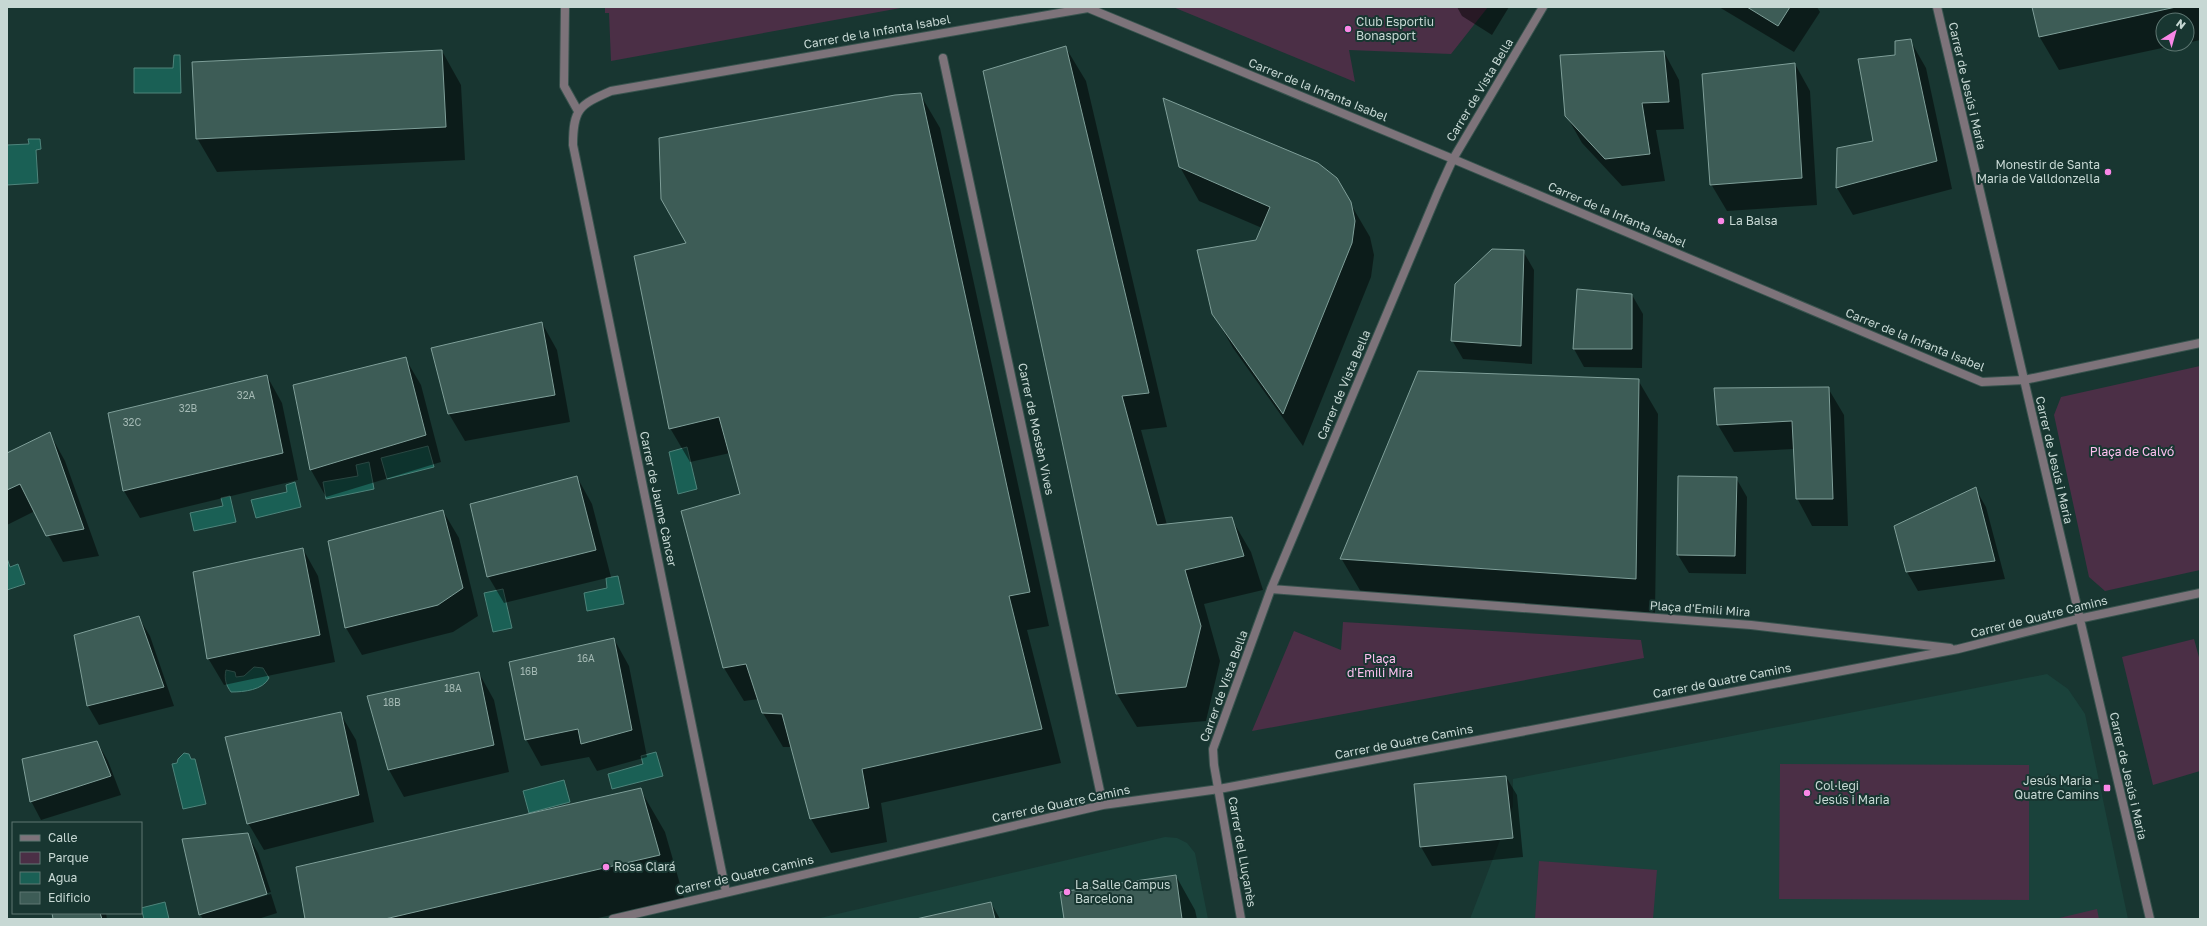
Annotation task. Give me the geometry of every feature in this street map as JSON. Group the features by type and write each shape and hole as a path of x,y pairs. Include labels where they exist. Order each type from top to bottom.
{"street":[{"path":"565,7 564,86 578,111"},
{"name":"Carrer de Vista Bella","path":"1219,789 1213,750 1271,589 1453,159 1543,7"},
{"name":"Carrer de Jesús i Maria","path":"1936,7 2024,380 2078,619 2150,919"},
{"name":"Carrer de la Infanta Isabel","path":"578,111 587,101 611,91 1088,8 1453,159 1982,382 2024,380"},
{"name":"Carrer de Mossèn Vives","path":"943,58 952,90 1103,805"},
{"name":"Carrer de Jaume Càncer","path":"578,111 573,124 573,145 726,892"},
{"path":"2024,380 2200,343"},
{"name":"Plaça d'Emili Mira","path":"1271,589 1751,625 1958,649"},
{"name":"Carrer de Quatre Camins","path":"613,919 1103,805 1219,789 1958,649 2078,619 2200,593"},
{"name":"Carrer del Lluçanès","path":"1219,789 1241,919"}],"shaded area":[{"name":"Col·legi Jesús i Maria","path":"2047,674 2068,689 2085,714 2128,919 1470,919 1513,806 1513,779"},
{"name":"La Salle Campus Barcelona","path":"1165,837 1177,838 1187,843 1195,853 1208,919 816,919"}],"green space":[{"path":"605,7 906,7 611,61 609,13 605,13"},
{"name":"Club Esportiu Bonasport","path":"1173,7 1488,7 1451,54 1349,50 1355,82"},
{"name":"Plaça de Calvó","path":"2200,366 2200,570 2105,591 2089,577 2054,415 2061,397"},
{"name":"Plaça d'Emili Mira","path":"1343,622 1641,640 1644,658 1252,731 1294,631 1341,650"},
{"path":"2194,639 2200,661 2200,771 2153,785 2122,657"},
{"path":"1780,764 2029,765 2029,900 1779,899"},
{"path":"1539,861 1657,870 1653,919 1535,919"},
{"path":"2097,909 2099,919 2055,919"}],"water":[{"path":"174,55 180,55 181,93 134,93 134,68 173,68"},
{"path":"28,139 40,139 41,149 36,150 38,183 7,185 7,145 29,144"},
{"path":"428,446 434,467 387,479 381,458"},
{"path":"687,447 697,489 678,494 669,452"},
{"path":"369,462 374,489 326,499 323,482 358,476 356,465"},
{"path":"295,482 301,507 256,518 251,500 287,492 286,485"},
{"path":"230,496 236,522 194,531 190,513 223,506 221,498"},
{"path":"7,558 10,567 18,564 25,584 7,590"},
{"path":"618,576 624,604 587,611 584,593 607,588 606,578"},
{"path":"503,589 512,628 493,632 484,593"},
{"path":"254,667 263,668 269,678 266,682 253,690 231,692 226,682 226,670 235,672 236,677 244,676"},
{"path":"656,752 663,776 612,789 608,774 643,764 641,756"},
{"path":"184,753 189,754 191,759 195,759 206,804 183,809 172,764 177,763 178,759"},
{"path":"564,780 570,802 529,813 523,791"},
{"path":"165,902 169,919 144,919 142,908"}],"building":[{"path":"1747,7 1790,7 1778,26"},
{"path":"2032,7 2176,7 2039,37"},
{"path":"1911,39 1937,161 1836,188 1837,148 1873,141 1858,59 1895,55 1895,41"},
{"path":"1066,46 1149,393 1122,396 1157,525 1232,517 1244,556 1185,570 1201,626 1186,687 1116,694 983,71"},
{"path":"442,50 446,127 196,139 192,62"},
{"path":"1664,51 1669,102 1642,103 1650,154 1605,159 1565,116 1560,55"},
{"path":"1795,63 1802,178 1710,185 1702,74"},
{"path":"921,93 1030,592 1009,596 1042,729 862,769 869,808 810,819 782,714 762,713 746,664 723,668 681,511 740,494 719,417 669,429 634,256 686,243 661,199 659,138 895,95"},
{"path":"1163,98 1318,163 1337,178 1351,202 1355,221 1352,243 1283,414 1212,314 1197,250 1256,240 1270,207 1179,167"},
{"path":"1492,249 1524,250 1521,346 1451,341 1455,284"},
{"path":"1577,289 1632,294 1632,349 1573,349"},
{"path":"542,322 555,395 448,414 431,348"},
{"path":"406,357 426,435 310,470 293,385"},
{"path":"1418,371 1639,379 1636,579 1340,559"},
{"path":"267,375 283,453 123,491 108,413"},
{"path":"1829,387 1833,499 1796,499 1792,421 1717,425 1714,388"},
{"path":"50,432 84,529 46,536 20,484 7,490 7,453"},
{"path":"577,476 596,550 487,577 470,504"},
{"path":"1678,476 1737,477 1735,556 1677,555"},
{"path":"1976,487 1995,561 1906,572 1894,526"},
{"path":"443,510 463,588 438,605 345,628 328,541"},
{"path":"303,548 320,635 207,659 193,572"},
{"path":"139,616 164,687 87,706 74,635"},
{"path":"614,638 632,730 581,744 578,729 525,740 509,662"},
{"path":"479,672 494,745 388,770 367,696"},
{"path":"341,712 359,795 247,824 225,737"},
{"path":"97,741 111,776 30,802 22,759"},
{"path":"1506,776 1513,838 1420,847 1414,784"},
{"path":"641,788 660,855 385,919 305,919 296,867"},
{"path":"248,833 267,894 199,915 182,839"},
{"path":"1176,875 1182,919 1064,919 1060,892"},
{"path":"991,902 995,919 916,919"},
{"path":"52,914 100,914 102,919 53,919"}],"place":[{"name":"Club Esportiu Bonasport","path":"1348,29"},
{"name":"Monestir de Santa Maria de Valldonzella","path":"2108,172"},
{"name":"La Balsa","path":"1721,221"},
{"name":"Jesús Maria - Quatre Camins","path":"2107,788"},
{"name":"Col·legi Jesús i Maria","path":"1807,793"},
{"name":"Rosa Clará","path":"606,867"},
{"name":"La Salle Campus Barcelona","path":"1067,892"}]}
